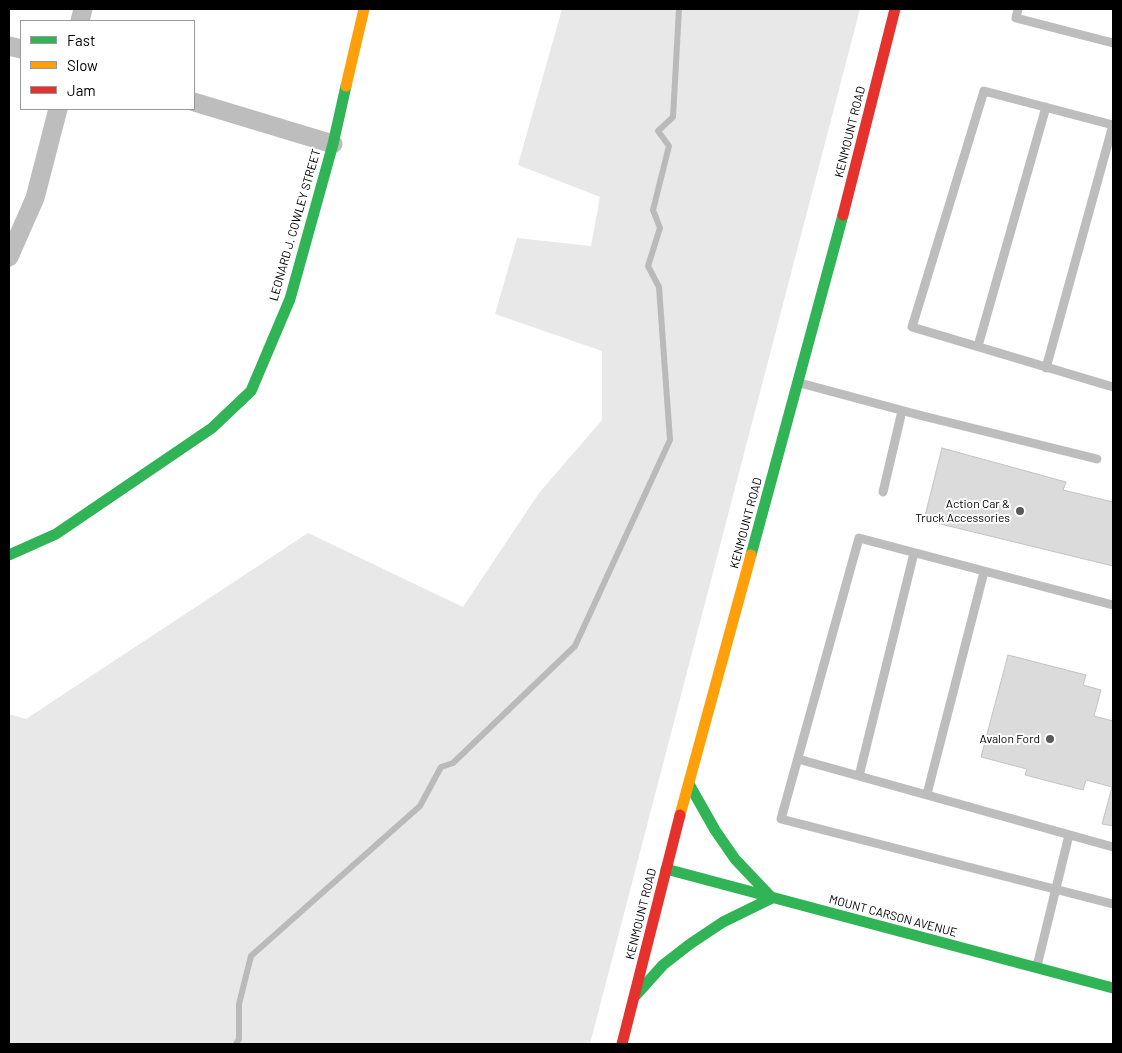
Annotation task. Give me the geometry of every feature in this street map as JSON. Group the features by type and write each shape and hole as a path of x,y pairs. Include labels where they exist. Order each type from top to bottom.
{"main road":[{"name":"LEONARD J. COWLEY STREET","path":"9,555 64,528 212,428 251,391 290,299 333,144 364,9"},
{"name":"KENMOUNT ROAD","path":"622,1044 666,869 798,383 895,9"},
{"path":"633,998 663,965 690,944 723,922 772,898 735,859 715,830 690,784"},
{"name":"MOUNT CARSON AVENUE","path":"666,869 1113,988"}],"street":[{"path":"195,102 333,144"},
{"path":"9,257 35,198 58,110"}],"lane":[{"path":"1018,9 1016,18 1113,43"},
{"path":"1046,368 1113,125 984,91 912,327 1046,368 1113,387"},
{"path":"978,346 1046,107"},
{"path":"798,383 902,411 1097,459"},
{"path":"883,492 902,411"},
{"path":"1113,605 859,538 781,819 1113,904"},
{"path":"859,776 914,553"},
{"path":"927,794 984,572"},
{"path":"798,759 1113,847"},
{"path":"1037,968 1069,835"}],"shaded area":[{"path":"562,9 860,9 590,1044 9,1044 9,714 26,719 308,533 463,607 539,493 602,420 602,351 495,314 517,238 591,246 600,197 518,165"}],"building":[{"name":"Action Car & Truck Accessories","path":"942,448 1066,482 1063,490 1113,502 1113,566 924,520"},
{"name":"Avalon Ford","path":"1008,655 1086,675 1083,685 1101,690 1094,716 1113,721 1113,826 1102,824 1112,787 1086,780 1083,790 1025,775 1027,769 981,757"}],"waterway":[{"path":"236,1044 239,1039 239,1004 251,956 420,806 441,767 453,763 575,646 670,440 659,287 648,266 660,228 653,210 669,146 658,131 673,117 679,9"}],"traffic: fast":[{"path":"9,555 56,534 212,428 251,391 290,299 333,144 346,86"},
{"path":"751,555 843,215"},
{"path":"636,995 663,965 690,944 723,922 772,898 735,859 715,830 689,784"},
{"path":"666,869 1113,988"}],"traffic: slow":[{"path":"346,86 364,9"},
{"path":"680,815 751,555"}],"traffic: jam":[{"path":"843,215 895,9"},
{"path":"622,1044 680,815"}],"place":[{"name":"Action Car & Truck Accessories","path":"1020,511"},
{"name":"Avalon Ford","path":"1050,739"}]}
